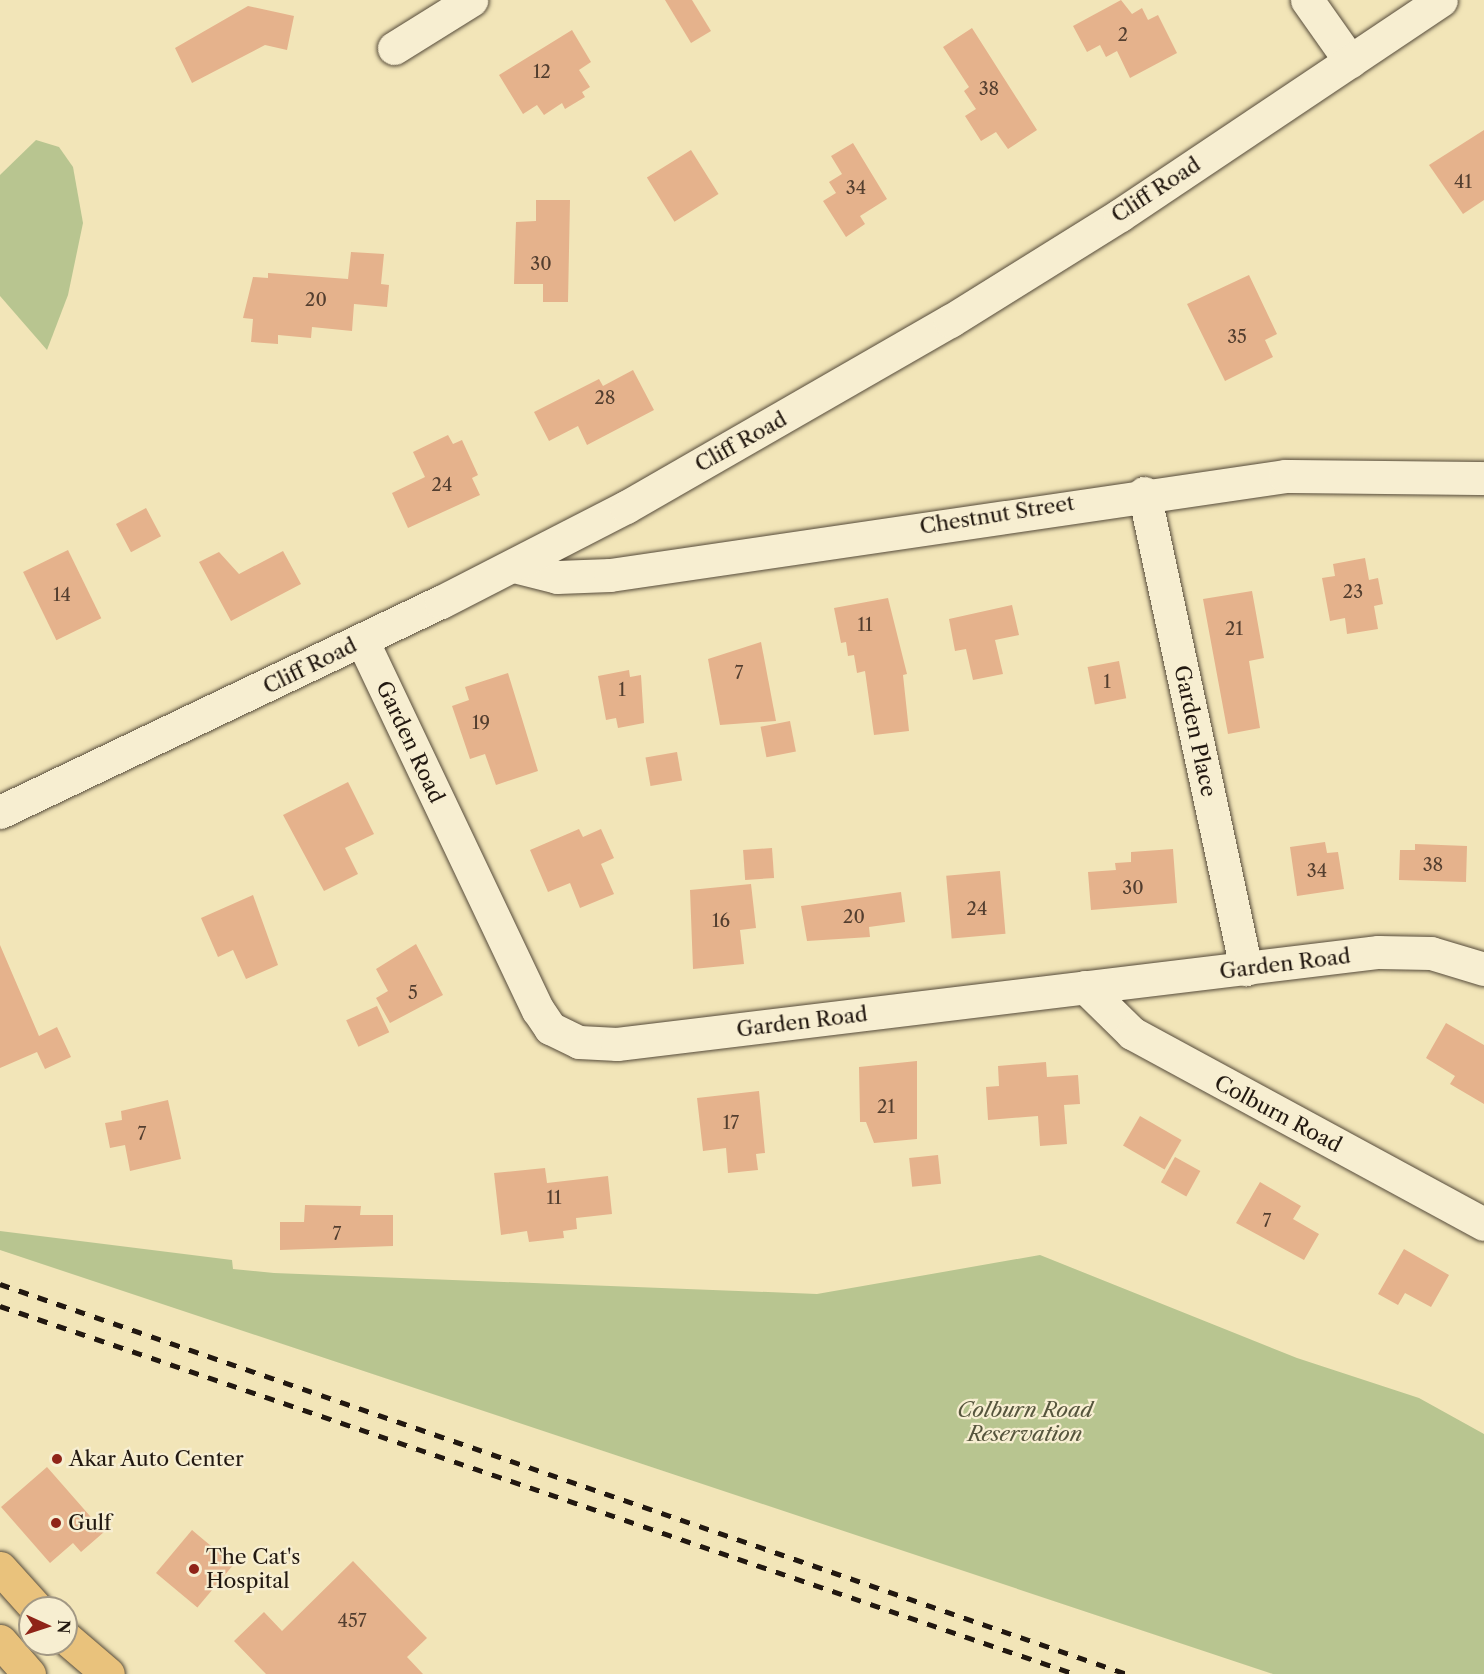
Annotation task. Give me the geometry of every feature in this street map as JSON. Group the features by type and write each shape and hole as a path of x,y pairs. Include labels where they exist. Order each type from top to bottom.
{"highway":[{"path":"0,1568 25,1596"},
{"path":"0,1641 29,1674"},
{"path":"78,1648 108,1674"}],"street":[{"path":"394,48 471,0"},
{"path":"1307,0 1350,61"},
{"name":"Cliff Road","path":"0,812 514,566 925,336 1120,215 1441,0"},
{"name":"Chestnut Street","path":"514,566 557,577 610,574 1144,493 1313,474 1484,478"},
{"name":"Garden Place","path":"1144,493 1246,969"},
{"name":"Garden Road","path":"362,640 538,1010 550,1028 568,1039 617,1044 1084,987 1404,951 1446,955 1484,969"},
{"name":"Colburn Road","path":"1084,987 1132,1033 1484,1224"}],"green space":[{"path":"36,140 59,147 73,167 83,223 68,295 47,350 0,296 0,175"},
{"name":"Colburn Road Reservation","path":"0,1231 232,1260 233,1269 274,1273 817,1294 1040,1255 1297,1358 1419,1398 1484,1434 1484,1674 1273,1674 0,1250"}],"building":[{"path":"665,0 692,0 711,31 691,43"},
{"path":"1121,0 1132,14 1142,8 1148,20 1158,15 1177,53 1130,78 1117,51 1106,57 1100,45 1087,52 1073,26"},
{"path":"248,6 294,16 287,50 265,45 192,83 175,48"},
{"path":"972,28 1037,130 1008,149 996,132 981,141 965,116 976,109 964,91 969,87 943,47"},
{"path":"572,30 591,62 579,70 590,87 582,92 585,97 565,109 562,103 544,115 537,105 523,114 499,75"},
{"path":"1484,130 1484,200 1463,214 1429,165"},
{"path":"853,143 887,199 860,216 865,224 846,237 823,201 836,193 829,182 842,174 831,156"},
{"path":"691,150 719,194 674,222 647,178"},
{"path":"536,200 570,200 568,302 543,302 543,284 514,284 516,222 536,221"},
{"path":"351,252 384,254 381,284 389,285 387,307 354,304 352,331 312,327 311,338 278,335 278,344 251,342 253,319 243,318 253,277 268,278 268,273 348,279"},
{"path":"1249,275 1277,334 1265,340 1273,357 1225,381 1187,304"},
{"path":"633,370 654,410 587,445 578,426 549,441 534,412 599,379 603,386"},
{"path":"448,435 453,444 462,440 478,475 472,478 480,495 408,528 392,493 425,477 413,452"},
{"path":"146,508 161,536 131,552 116,524"},
{"path":"68,550 101,618 56,640 23,572"},
{"path":"283,551 301,584 231,621 199,562 219,552 239,574"},
{"path":"1365,558 1369,580 1378,578 1383,604 1374,606 1378,629 1347,634 1345,618 1330,621 1322,578 1335,576 1333,564"},
{"path":"1252,591 1264,658 1249,661 1260,728 1228,734 1203,599"},
{"path":"888,598 907,674 903,675 909,731 874,735 865,671 857,673 854,655 848,656 846,642 841,643 834,608"},
{"path":"1012,605 1019,635 995,640 1003,674 973,680 966,649 955,651 949,619"},
{"path":"761,642 776,721 720,725 708,659"},
{"path":"1119,661 1126,698 1095,704 1088,667"},
{"path":"629,670 630,677 641,675 644,723 618,728 616,718 606,720 598,676"},
{"path":"508,673 538,771 496,785 485,754 470,759 452,706 469,700 465,687"},
{"path":"790,721 796,751 766,757 761,727"},
{"path":"677,752 682,781 651,786 645,758"},
{"path":"348,782 374,834 345,848 358,874 324,891 283,815"},
{"path":"579,829 583,837 601,829 614,858 601,864 614,894 580,908 570,883 548,892 530,850"},
{"path":"1325,842 1327,853 1338,852 1344,889 1297,896 1290,847"},
{"path":"1415,844 1467,846 1466,882 1399,880 1400,850 1415,850"},
{"path":"772,848 774,878 745,880 743,850"},
{"path":"1173,849 1177,903 1091,910 1088,872 1116,870 1115,863 1131,862 1131,852"},
{"path":"1000,871 1005,934 952,938 946,876"},
{"path":"751,884 756,928 740,930 744,964 693,969 690,890"},
{"path":"901,892 905,922 869,927 870,937 807,941 801,906"},
{"path":"253,895 278,965 246,979 233,950 218,957 201,918"},
{"path":"416,944 443,995 390,1023 376,998 388,991 376,969"},
{"path":"0,945 39,1036 57,1027 71,1057 45,1069 37,1052 0,1068"},
{"path":"377,1006 389,1032 358,1047 346,1020"},
{"path":"1446,1023 1484,1045 1484,1104 1450,1084 1455,1076 1426,1058"},
{"path":"917,1061 917,1139 874,1143 866,1122 860,1122 859,1067"},
{"path":"1046,1062 1047,1077 1078,1075 1080,1104 1064,1105 1067,1144 1040,1146 1038,1116 988,1120 986,1087 999,1086 998,1066"},
{"path":"759,1091 765,1153 756,1154 758,1170 728,1173 726,1148 703,1151 697,1098"},
{"path":"168,1100 181,1159 130,1171 125,1145 110,1148 105,1123 122,1120 121,1111"},
{"path":"1140,1116 1182,1140 1165,1169 1123,1145"},
{"path":"938,1155 941,1184 912,1187 909,1158"},
{"path":"1175,1157 1200,1171 1186,1196 1161,1182"},
{"path":"545,1168 547,1183 608,1176 612,1214 576,1218 577,1229 563,1231 564,1238 529,1242 527,1231 501,1235 494,1173"},
{"path":"1260,1182 1301,1206 1293,1219 1319,1234 1304,1260 1236,1223"},
{"path":"305,1205 361,1206 360,1215 393,1215 393,1246 280,1250 280,1222 304,1222"},
{"path":"1404,1249 1449,1275 1431,1307 1405,1293 1398,1305 1378,1294"},
{"name":"Gulf","path":"47,1467 104,1532 81,1552 73,1543 50,1563 1,1507"},
{"name":"The Cat's Hospital","path":"192,1530 233,1565 197,1608 156,1573"},
{"path":"353,1561 427,1638 407,1657 423,1674 266,1674 234,1641 264,1612 282,1631"}],"railway":[{"path":"0,1284 1127,1674"},
{"path":"0,1306 1075,1674"}],"place":[{"name":"Akar Auto Center","path":"57,1459"},
{"name":"Gulf","path":"56,1523"},
{"name":"The Cat's Hospital","path":"194,1569"}]}
